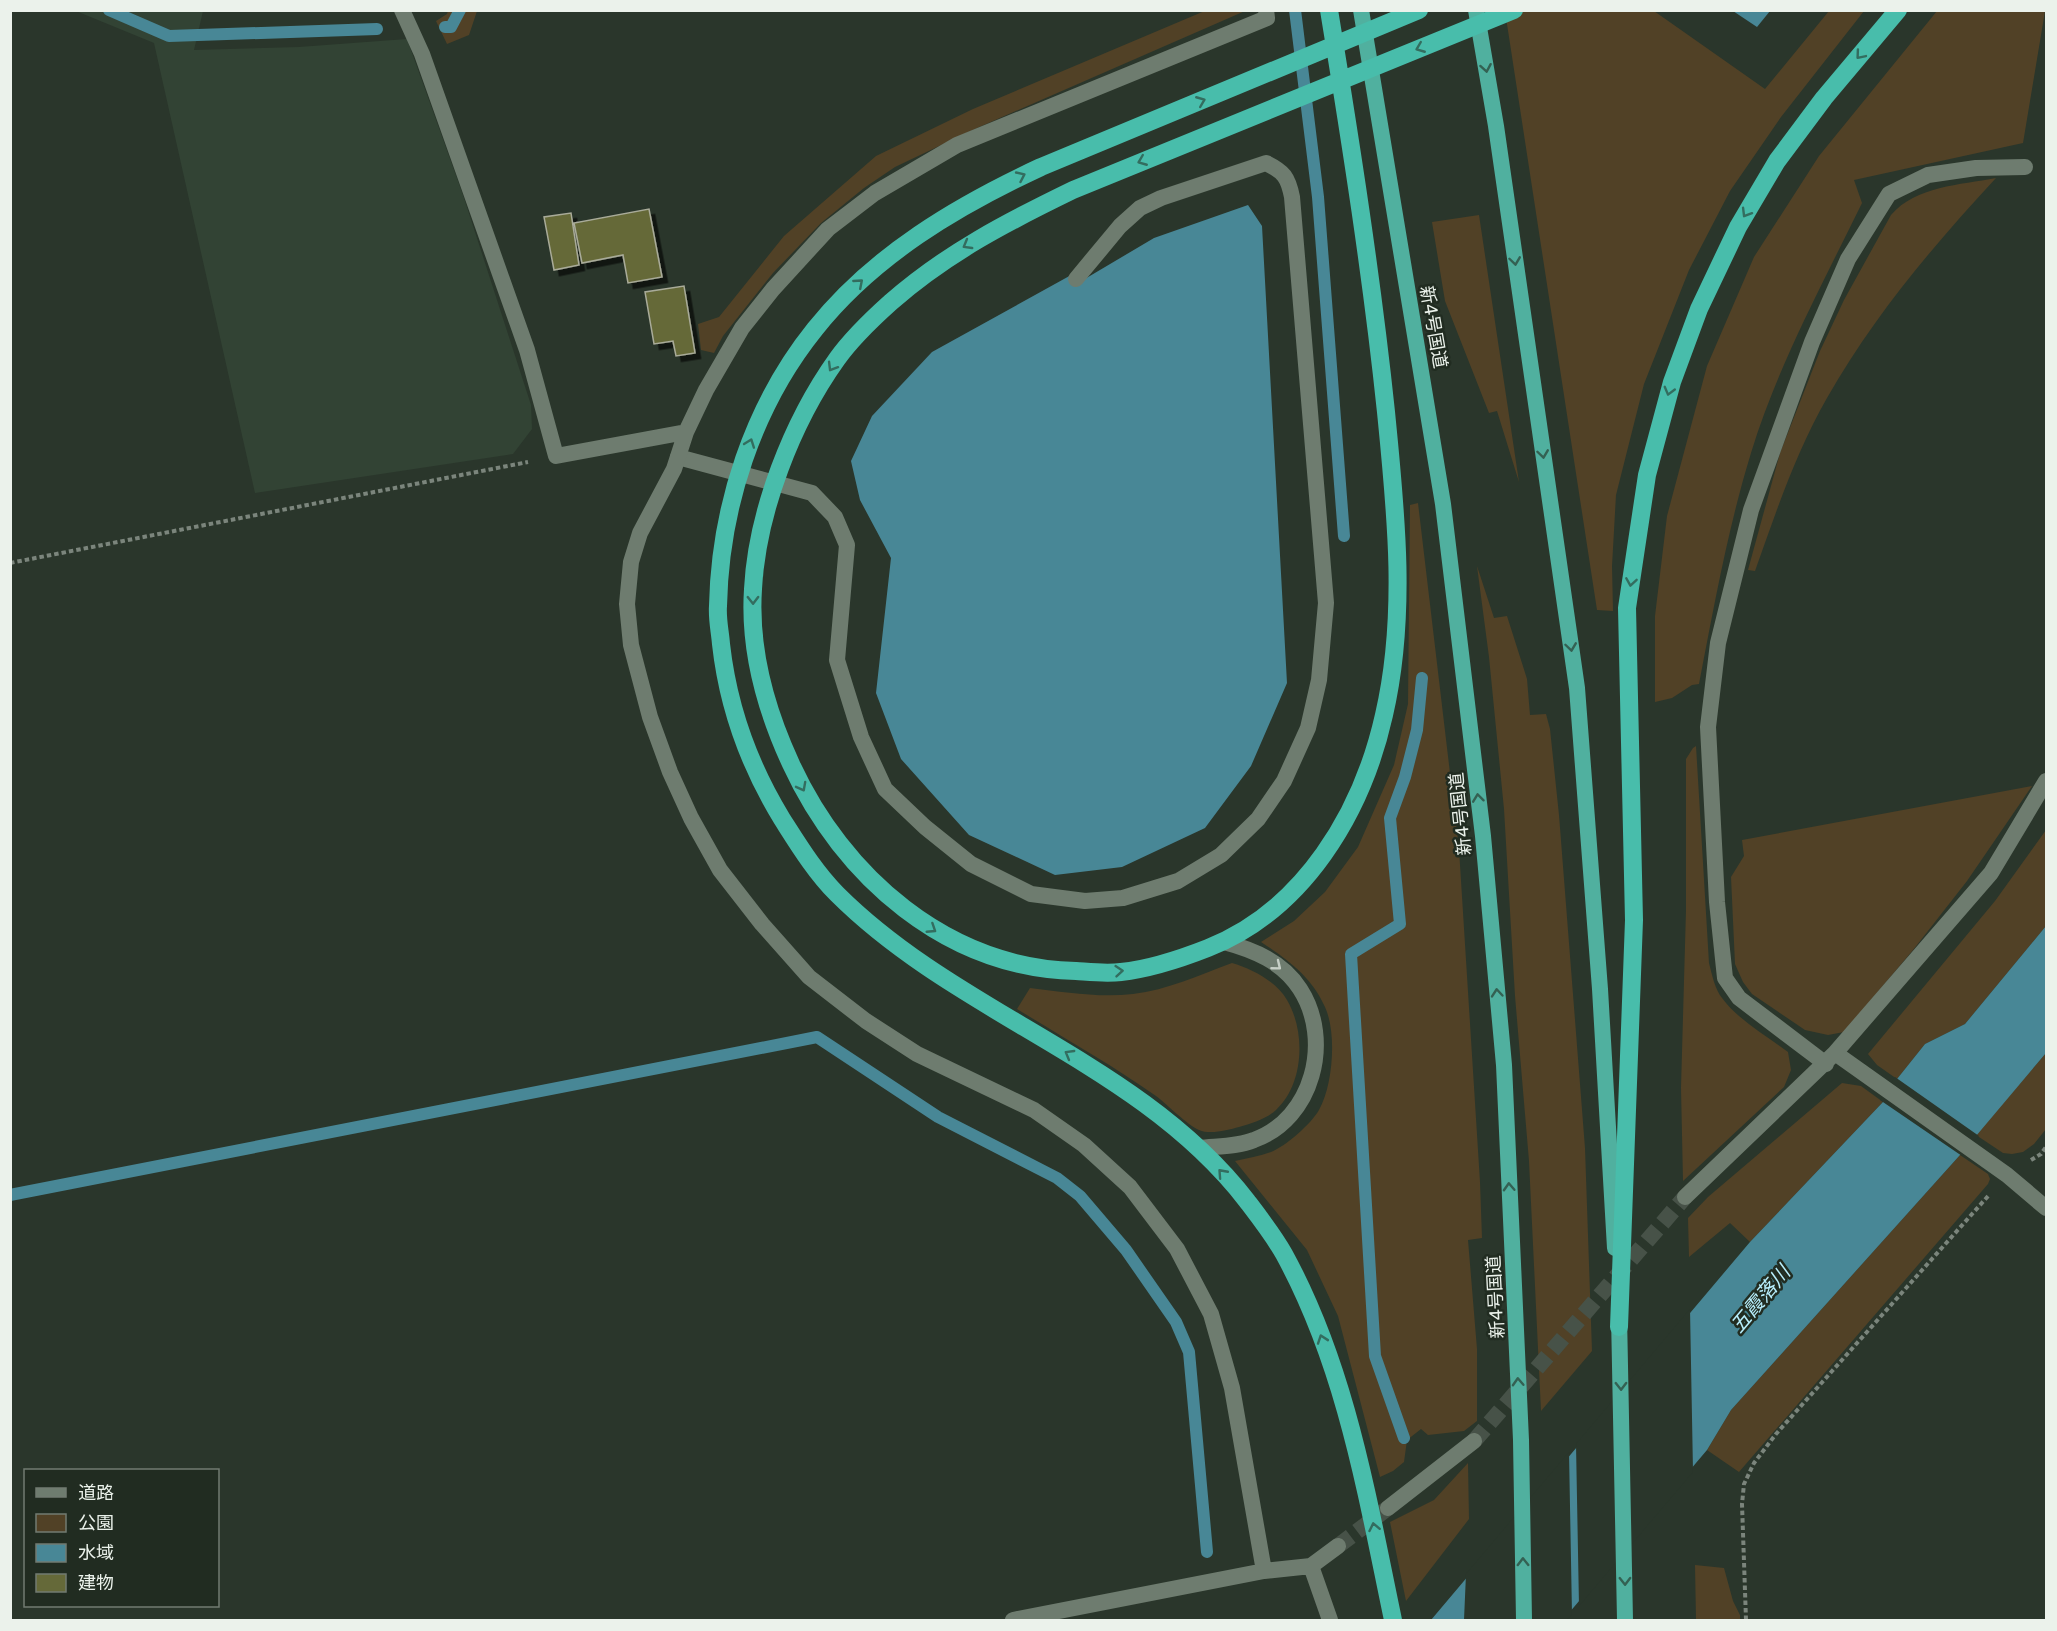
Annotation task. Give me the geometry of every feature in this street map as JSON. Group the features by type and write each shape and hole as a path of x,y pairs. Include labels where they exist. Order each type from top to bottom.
{"highway":[{"path":"1329,10 1361,206 1378,332 1398,554 1395,640 1386,709 1371,765 1346,821 1311,871 1277,908 1224,942 1179,960 1119,972 1049,970 994,957 940,934 904,910 868,878 835,840 802,788 776,732 763,686 754,631 753,591 759,542 778,473 803,414 837,358 878,314 913,283 959,249 1018,216 1073,190 1514,10"},
{"name":"新4号国道","path":"1361,10 1443,504 1483,836 1504,1065 1521,1440 1524,1620"},
{"path":"1393,1620 1357,1452 1338,1383 1313,1311 1282,1250 1245,1198 1199,1148 1140,1099 1088,1065 1005,1017 886,938 834,891 797,843 764,790 740,736 724,671 717,609 724,539 736,481 756,428 783,375 814,329 847,293 896,250 994,189 1041,167 1419,10"},
{"path":"1476,10 1496,126 1577,688 1600,989 1619,1327 1625,1619"},
{"path":"1619,1327 1634,920 1627,608 1647,476 1672,382 1695,319 1738,227 1777,161 1824,98 1898,10"}],"street":[{"path":"402,10 422,54 527,350 556,456 686,432"},
{"path":"1264,1571 1232,1388 1211,1314 1177,1249 1130,1186 1084,1145 1034,1110 917,1054 866,1021 809,977 762,924 720,870 691,818 670,772 650,717 631,645 627,604 631,562 640,533 674,469 686,432 706,390 742,328 773,289 828,229 875,193 957,145 1267,18 1266,10"},
{"path":"678,457 812,494 835,518 847,546 837,660 861,737 885,789 925,827 971,864 1031,894 1086,901 1123,898 1178,881 1221,855 1258,819 1284,781 1308,728 1318,680 1326,603 1289,183 1281,170 1266,163 1161,198 1140,208 1120,226 1076,279"},
{"path":"2025,167 1976,168 1928,175 1889,195 1848,260 1812,342 1751,510 1718,643 1708,727 1717,902 1725,978 1739,998 1831,1059 1868,1077 2007,1175 2046,1208"},
{"path":"1685,1197 1831,1059 1991,873 2046,781"},
{"path":"1199,1148 1254,1141 1272,1131 1290,1116 1304,1096 1314,1072 1316,1040 1312,1012 1300,988 1278,965 1253,950 1224,942"},
{"path":"1388,1508 1474,1442"},
{"path":"1013,1620 1264,1571 1311,1566 1338,1546"},
{"path":"1311,1566 1330,1620"}],"path":[{"path":"10,563 556,456"},
{"path":"1746,1620 1742,1504 1744,1484 1754,1463 1776,1434 2007,1175"}],"shaded area":[{"path":"76,11 203,11 194,50 299,47 407,39 463,195 531,405 532,429 513,454 255,493 154,43"}],"green space":[{"path":"1207,10 1245,11 977,128 895,167 864,188 821,223 773,273 723,336 714,353 701,350 698,324 719,317 784,236 876,156 973,109"},
{"path":"448,11 477,11 469,35 447,44 436,21"},
{"path":"1505,11 1654,11 1765,89 1829,11 1864,11 1781,117 1730,191 1689,270 1644,384 1616,495 1612,566 1613,611 1597,610"},
{"path":"1937,11 2045,11 2023,143 1854,180 1862,203 1787,357 1751,453 1728,538 1699,684 1692,685 1672,698 1655,702 1655,616 1667,516 1707,366 1754,257 1819,156"},
{"path":"1996,178 1905,283 1845,368 1827,398 1796,461 1755,571 1748,570 1780,453 1820,351 1844,300 1891,215 1901,205 1926,192"},
{"path":"1479,215 1519,482 1497,411 1489,413 1445,301 1432,222"},
{"path":"1418,503 1459,849 1482,1238 1468,1240 1477,1349 1477,1421 1464,1431 1428,1435 1421,1429 1407,1440 1404,1462 1393,1471 1380,1477 1338,1316 1307,1250 1235,1161 1271,1152 1291,1140 1315,1116 1328,1087 1332,1059 1331,1031 1329,1018 1320,996 1289,962 1261,942 1294,921 1325,892 1358,847 1394,765 1408,704 1410,505"},
{"path":"1477,566 1494,618 1507,616 1527,679 1530,715 1546,714 1550,729 1559,815 1585,1148 1592,1351 1541,1411 1529,1161 1515,996 1504,809 1489,657"},
{"path":"1696,746 1709,963 1713,977 1720,994 1744,1021 1788,1052 1791,1070 1784,1087 1683,1181 1681,1088 1686,910 1686,759"},
{"path":"2032,786 1967,881 1844,1032 1828,1035 1805,1030 1752,994 1743,982 1735,964 1731,877 1744,856 1742,840"},
{"path":"2046,830 2046,926 1965,1024 1925,1044 1897,1079 1877,1065 1868,1054 1995,901"},
{"path":"1232,963 1263,977 1277,987 1287,1000 1297,1027 1299,1057 1292,1086 1276,1110 1259,1120 1224,1131 1199,1130 1156,1096 1105,1062 1017,1009 1030,988 1094,995 1133,994 1171,986"},
{"path":"2046,1053 2046,1129 2034,1144 2023,1152 2003,1153 1976,1135"},
{"path":"1842,1083 1861,1086 1883,1102 1750,1242 1730,1223 1689,1257 1688,1218 1708,1197"},
{"path":"1960,1155 1988,1174 1990,1179 1988,1184 1739,1472 1707,1450 1731,1410"},
{"path":"1468,1463 1469,1519 1406,1601 1390,1522 1434,1500"},
{"path":"1695,1565 1724,1568 1740,1620 1696,1620"}],"water":[{"path":"1733,11 1770,11 1757,27"},
{"path":"1248,205 1262,226 1287,683 1251,766 1205,828 1122,867 1055,875 969,835 901,759 876,693 891,558 860,500 851,461 872,416 932,352 1073,274 1078,283 1154,238"},
{"name":"五霞落川","path":"2046,926 2046,1053 1960,1155 1731,1410 1707,1450 1563,1620 1431,1620 1750,1242 1883,1102 1897,1079 1925,1044 1965,1024"}],"pier":[{"path":"1895,1077 1979,1136 1962,1156 1880,1100"},
{"path":"1690,1309 1693,1472 1579,1606 1576,1444"},
{"path":"1569,1452 1572,1614 1567,1620 1464,1620 1466,1574"}],"building":[{"path":"649,209 662,277 628,283 623,255 582,263 574,223"},
{"path":"571,213 579,265 554,270 544,217"},
{"path":"684,286 695,353 676,356 673,341 654,344 645,292"}],"waterway":[{"path":"109,10 169,36 377,29"},
{"path":"445,27 451,27 460,10"},
{"path":"1295,10 1318,197 1344,536"},
{"path":"1404,1438 1375,1356 1351,954 1400,924 1390,818 1405,777 1417,730 1422,678"},
{"path":"10,1195 817,1037 938,1117 1057,1178 1080,1196 1126,1250 1176,1322 1189,1352 1207,1552"}],"tunnel":[{"path":"1474,1441 1685,1197"},
{"path":"1338,1546 1388,1508"}]}
